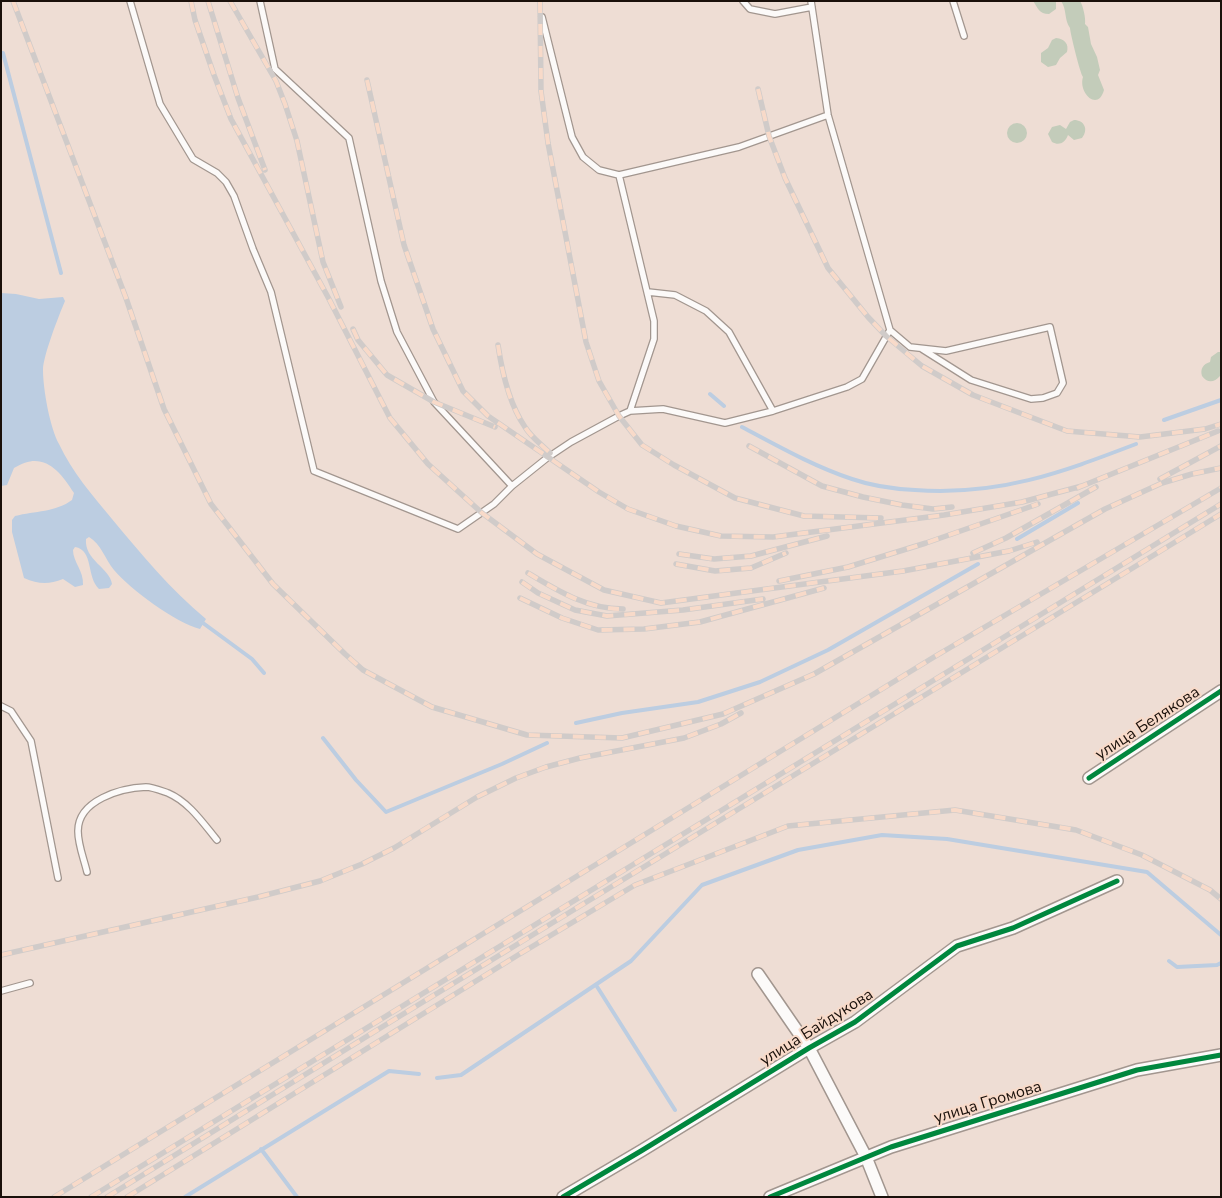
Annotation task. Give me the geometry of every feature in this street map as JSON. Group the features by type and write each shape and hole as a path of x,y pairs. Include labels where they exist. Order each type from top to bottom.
{"street":[{"name":"улица Белякова","path":"1089,778 1221,692"},
{"name":"улица Байдукова","path":"563,1197 855,1022 957,946 1013,928 1117,881"},
{"path":"758,974 810,1048 866,1157 882,1197"},
{"name":"улица Громова","path":"770,1197 891,1146 1137,1070 1221,1055"}],"lane":[{"path":"130,1 160,104 193,159 217,173 226,182 234,196 252,249 271,292 314,471 458,529 494,504 512,486 571,442 630,411 663,410 725,423 773,412 847,387 862,379 890,330"},
{"path":"260,1 275,69 349,138 381,282 397,332 434,402 512,486"},
{"path":"743,1 750,10 775,14 811,4 828,115 890,330 910,347 922,348 946,351 1050,327 1063,383 1056,393 1043,398 1031,399 970,380 922,348"},
{"path":"953,1 964,36"},
{"path":"542,17 572,137 583,157 599,170 619,176 739,147 828,115"},
{"path":"619,176 654,321 654,339 630,411"},
{"path":"648,292 674,295 706,311 729,332 773,412"},
{"path":"1,706 11,711 31,741 58,878"},
{"path":"87,872 78,831 81,818 90,807 104,797 126,789 148,787 169,794 194,811 217,840"},
{"path":"1,991 30,983"}],"green space":[{"path":"1033,1 1056,1 1056,9 1049,14 1043,13"},
{"path":"1061,1 1080,1 1082,6 1085,24 1088,27 1091,44 1097,57 1100,70 1098,75 1104,90 1097,100 1089,98 1083,89 1083,77"},
{"path":"1056,38 1066,42 1067,52 1056,65 1048,67 1041,62 1041,53"},
{"path":"1074,120 1083,123 1085,131 1082,138 1074,140 1068,135 1062,143 1052,142 1048,134 1052,127 1060,125 1066,129 1070,122"},
{"path":"1017,123 1024,126 1027,133 1024,140 1017,143 1010,140 1007,133 1010,126"},
{"path":"1221,352 1220,376 1213,381 1208,381 1202,376 1202,369 1210,362 1211,357"}],"water":[{"path":"1,293 39,299 63,297 65,301 48,346 43,370 48,408 56,437 76,474 90,493 134,546 180,596 206,619 200,629 190,626 166,613 121,578 100,548 89,537 86,539 86,546 89,553 110,578 112,584 109,588 99,589 92,578 88,558 81,549 75,547 73,554 82,575 83,585 75,587 63,579 43,583 24,578 12,532 12,520 15,516 45,511 66,504 72,500 74,493 56,470 49,465 33,461 14,468 7,485 1,486"}],"waterway":[{"path":"3,53 61,273"},
{"path":"710,394 724,406"},
{"path":"1164,420 1221,400"},
{"path":"742,427 838,474 875,485 915,490 945,491 1002,486 1055,473 1136,444"},
{"path":"1017,539 1078,503"},
{"path":"576,723 622,713 698,702 760,682 828,650 978,564"},
{"path":"203,623 252,659 264,673"},
{"path":"323,738 356,780 386,812 502,764 547,743"},
{"path":"437,1078 461,1075 631,961 702,885 798,850 882,835 947,839 1147,872 1221,935"},
{"path":"1169,961 1177,967 1217,965 1221,963"},
{"path":"596,985 675,1110"},
{"path":"185,1197 389,1071 419,1074"},
{"path":"261,1149 297,1197"}],"railway":[{"path":"13,1 126,298 164,409 211,504 273,584 345,654 363,670 432,707 527,735 622,738 723,714 814,674 1105,509 1162,483 1221,468"},
{"path":"191,1 195,20 231,119 329,299 390,418 428,464 482,513 537,554 604,590 661,603 903,571 1009,551 1037,542"},
{"path":"208,1 238,98 265,170"},
{"path":"230,1 276,81 285,104 297,141 323,262 341,307"},
{"path":"540,2 541,91 548,143 586,342 599,381 619,416 642,445 674,465 735,498 804,516 881,518"},
{"path":"367,80 404,245 433,329 463,391 488,416 599,492 628,509 676,526 721,536 773,537 944,515 1022,502 1082,486"},
{"path":"758,89 769,136 785,178 828,268 886,336 922,366 973,395 1067,431 1140,437 1205,429 1221,424"},
{"path":"353,329 358,340 387,375 434,402 495,427"},
{"path":"498,345 510,398 519,418 533,438 550,453"},
{"path":"1077,488 1218,431"},
{"path":"749,446 822,486 902,505 933,509 952,507"},
{"path":"1160,479 1221,446"},
{"path":"973,553 1006,538 1096,487"},
{"path":"54,1197 934,657 1221,488"},
{"path":"779,581 848,567 926,543 1038,504"},
{"path":"91,1197 1221,504"},
{"path":"107,1197 1221,514"},
{"path":"679,554 714,559 751,556 827,536"},
{"path":"676,564 715,571 751,568 786,553"},
{"path":"528,573 573,598 597,606 623,609"},
{"path":"522,582 538,593 575,610 607,616 683,610 763,599"},
{"path":"520,598 562,618 598,630 644,629 700,622 824,588"},
{"path":"1,955 258,897 320,881 362,864 394,848 477,797 516,778 546,767 580,758 684,738 721,724 741,713"},
{"path":"127,1197 518,955 635,885 788,826 955,810 1076,830 1142,855 1210,890 1221,899"}],"cycle path":[{"path":"1089,778 1221,691"},
{"path":"563,1197 855,1022 957,946 1013,928 1117,881"},
{"path":"770,1197 891,1147 1137,1070 1221,1055"}]}
